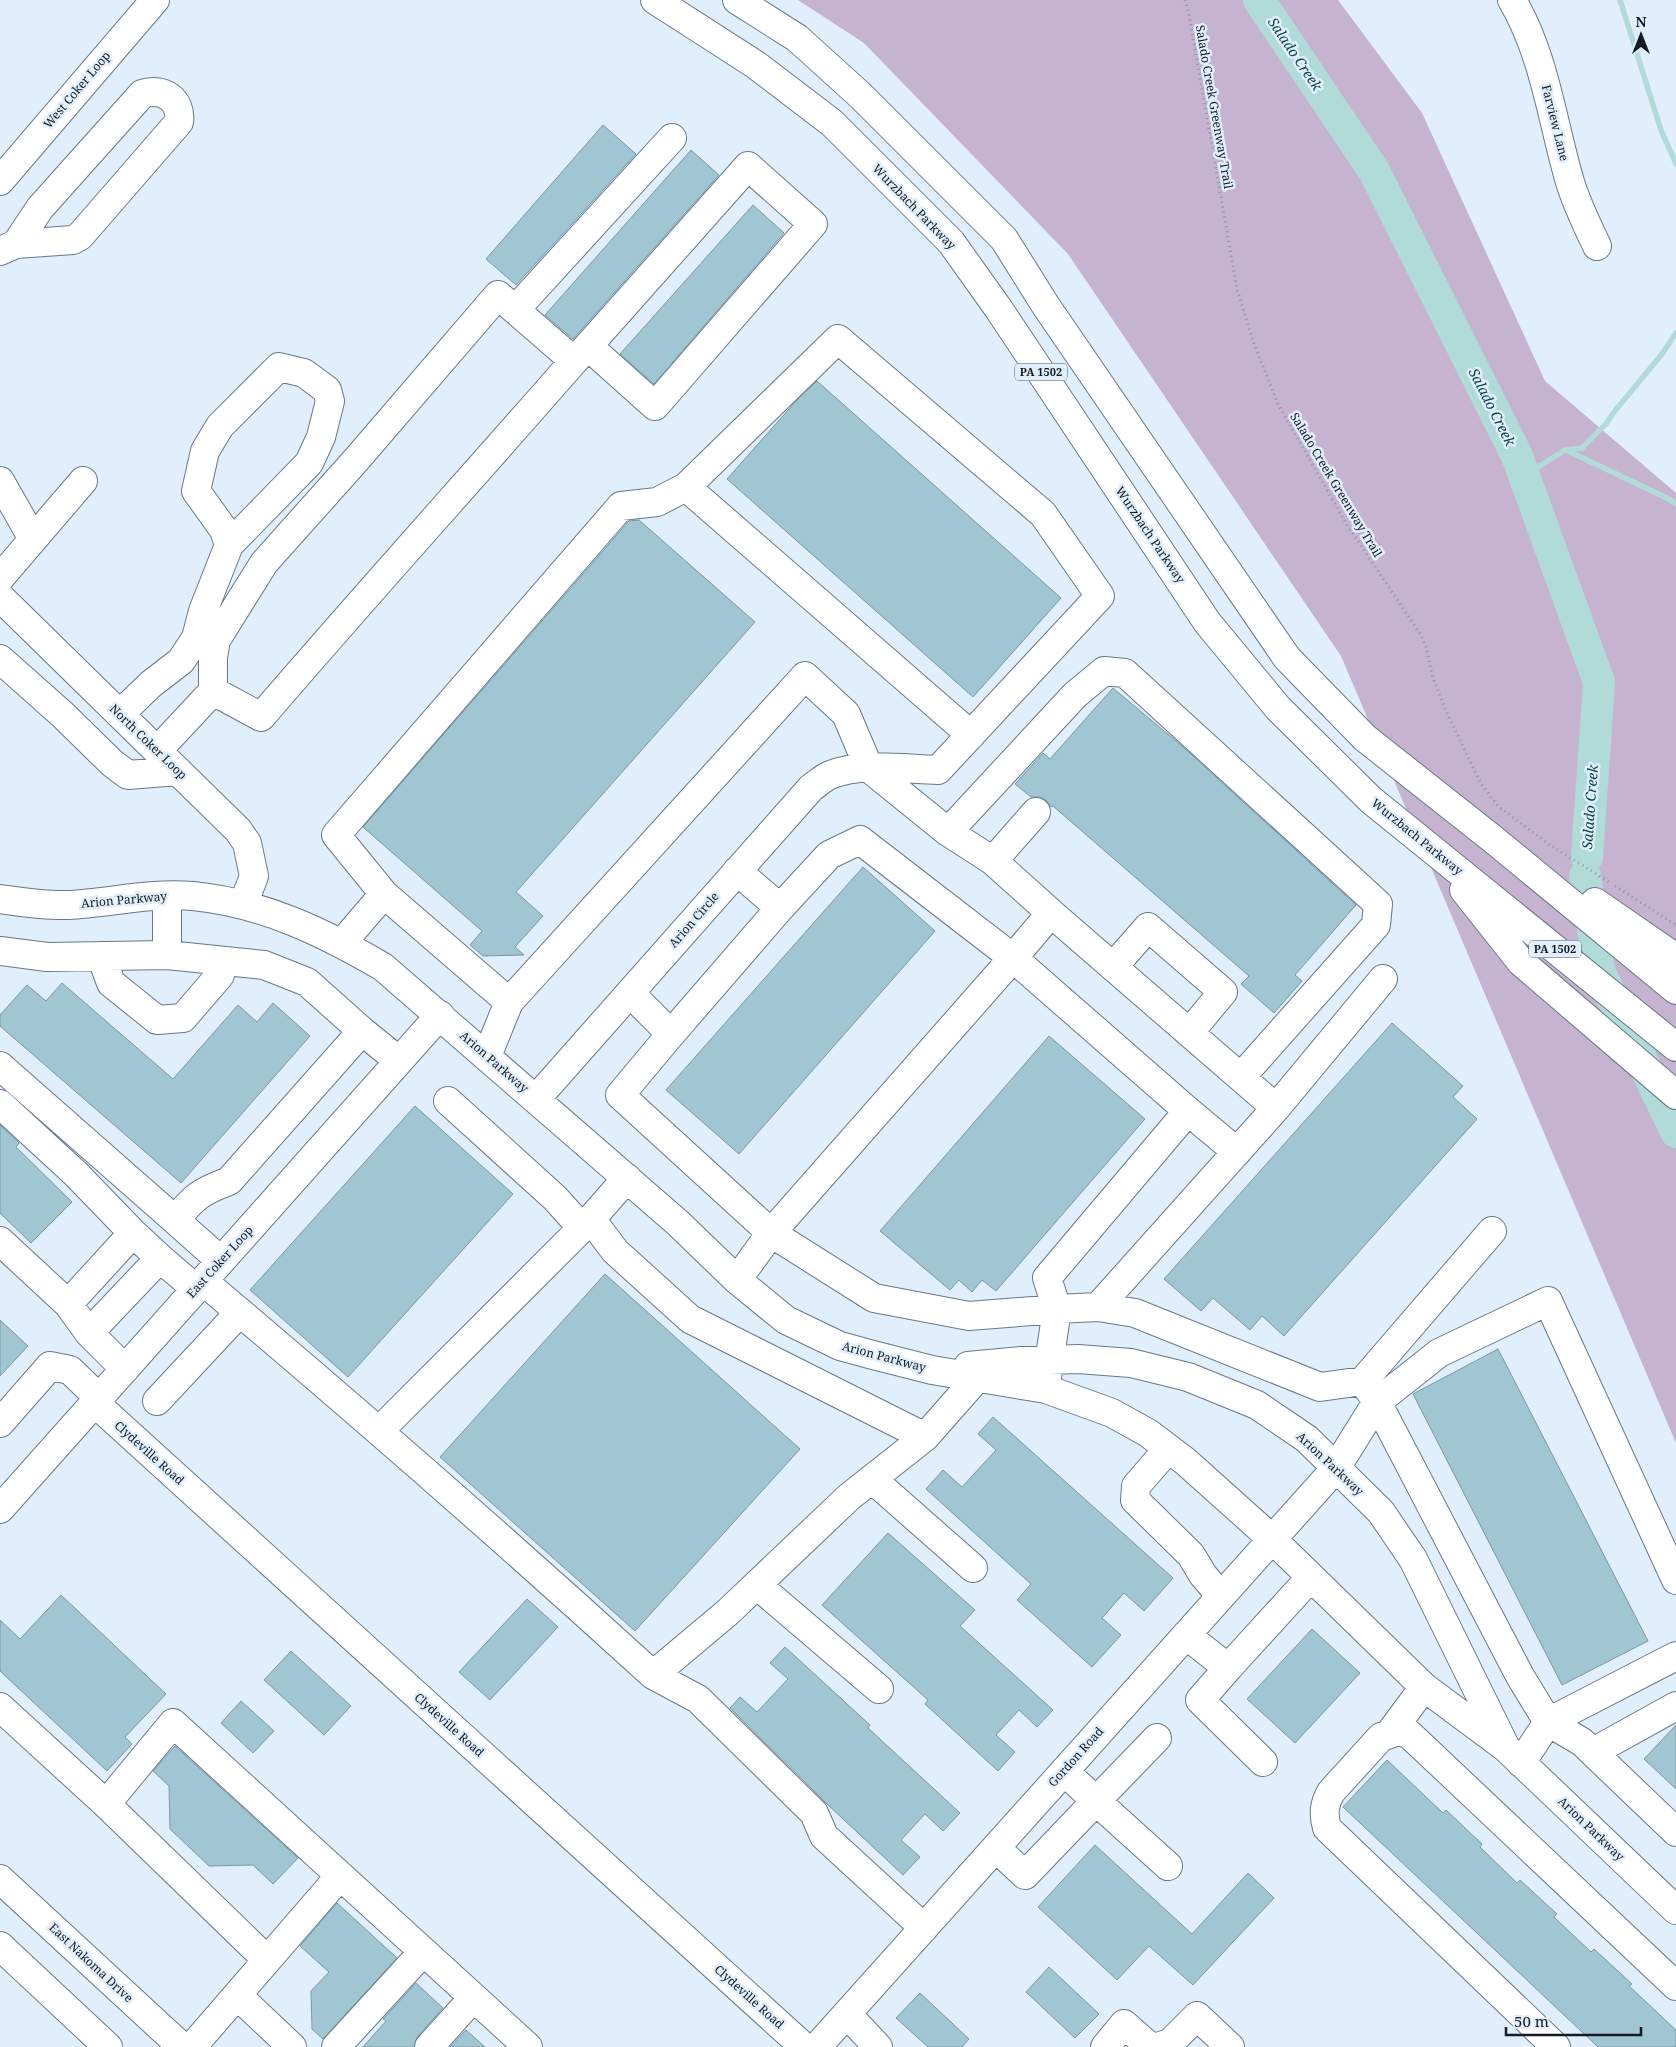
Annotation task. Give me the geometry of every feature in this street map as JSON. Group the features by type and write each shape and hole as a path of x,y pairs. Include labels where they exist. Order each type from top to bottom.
{"main road":[{"name":"West Coker Loop","path":"0,180 154,0"},
{"name":"Wurzbach Parkway","path":"655,0 756,65 832,123 951,242 1003,316 1207,622 1278,708 1371,800 1676,1047"},
{"name":"PA 1502","path":"737,0 797,38 860,95 1004,239 1046,306 1287,658 1365,738 1494,840 1676,990"},
{"name":"Farview Lane","path":"1512,0 1532,38 1570,183 1583,218 1598,246"},
{"path":"151,90 171,97 178,105 179,122 80,236 73,240 8,248 40,208 142,94 151,90"},
{"path":"515,310 672,138"},
{"path":"157,751 213,691 213,657 216,640 264,563 498,296 515,310 581,353 655,406 813,224 748,166 581,353 476,474 348,615 261,717 213,691"},
{"name":"Arion Circle","path":"536,1099 811,788 828,776 847,770 869,768 938,770 1100,596 1043,514 838,339 686,487"},
{"path":"120,714 151,684 181,661 196,638 229,545 309,463 321,437 330,401 327,390 304,373 279,367 220,426 205,451 196,492 224,530 229,545"},
{"path":"0,481 33,539"},
{"path":"0,578 83,481"},
{"path":"509,1002 384,894 336,835 620,506 657,502 686,487 971,735"},
{"name":"North Coker Loop","path":"0,598 238,830 247,843 254,876 243,905"},
{"path":"0,660 64,715 112,764 128,775 178,771"},
{"path":"948,832 1075,695 1104,671 1125,672 1378,904 1376,925 1241,1077"},
{"path":"487,1056 509,1002 805,676 846,714 869,768 948,832 993,861 1276,1108"},
{"path":"993,861 1036,812"},
{"path":"1237,1152 1013,958 860,840 829,855 780,908 620,1095 772,1233 874,1298 969,1316 1098,1307 1135,1313 1320,1386 1370,1392 1439,1353 1548,1301 1676,1580"},
{"path":"1494,840 1600,906 1676,958"},
{"path":"1434,851 1521,962 1676,1095"},
{"path":"738,871 780,908"},
{"path":"342,943 384,894"},
{"path":"167,896 167,955"},
{"name":"Arion Parkway","path":"0,899 67,905 167,896 192,896 243,905 306,926 342,943 383,967 678,1222 738,1280 786,1320 840,1346 932,1370 1046,1389 1112,1413 1148,1433 1272,1538 1424,1687 1514,1756 1676,1910"},
{"path":"738,1280 772,1233 1051,913"},
{"path":"1113,967 1148,927 1223,992 1189,1033"},
{"path":"0,951 47,956 167,955 264,965 307,982 399,1061"},
{"path":"101,956 111,982 157,1020 183,1018 220,975 222,961"},
{"path":"1098,1307 1276,1108 1383,979"},
{"path":"630,993 671,1034"},
{"name":"East Coker Loop","path":"5,1492 97,1401 440,1015"},
{"path":"175,1220 194,1197 208,1188 229,1181 362,1031"},
{"path":"0,1066 221,1261"},
{"path":"448,1101 555,1198 586,1223 690,1320 925,1437"},
{"path":"0,1104 69,1168 160,1258 240,1312 504,1540 653,1675 698,1699 814,1813 824,1836 924,1928"},
{"path":"1046,1389 1048,1360 1057,1309 1047,1278 1188,1111"},
{"path":"379,1431 586,1223 626,1178"},
{"path":"1370,1392 1492,1231"},
{"path":"68,1304 133,1233"},
{"path":"0,1242 68,1304 89,1333 125,1370"},
{"path":"89,1333 160,1258"},
{"path":"157,1401 240,1312"},
{"name":"Arion Parkway","path":"932,1370 1048,1360 1078,1359 1131,1363 1188,1377 1257,1405 1306,1439 1381,1512 1413,1559 1514,1756"},
{"name":"Clydeville Road","path":"0,1423 50,1366 70,1370 97,1401 804,2047"},
{"path":"653,1675 728,1612 849,1497 925,1437 977,1378"},
{"path":"1370,1392 1520,1676 1548,1722 1582,1742 1676,1832"},
{"name":"Gordon Road","path":"817,2047 1336,1468 1370,1392"},
{"path":"1168,1449 1136,1486 1135,1500 1191,1555 1203,1575 1221,1596"},
{"path":"872,1479 973,1568"},
{"path":"1263,1762 1200,1700 1311,1576"},
{"path":"757,1585 878,1689"},
{"path":"1186,1635 1228,1668"},
{"path":"1514,1756 1548,1722 1676,1656"},
{"path":"1390,1733 1424,1687"},
{"path":"1592,1752 1676,1706"},
{"path":"0,1707 106,1804 267,1960"},
{"path":"106,1804 173,1722 525,2046"},
{"path":"1556,2047 1328,1828 1324,1819 1326,1800 1381,1737 1398,1731 1409,1734 1676,1986"},
{"path":"996,1848 1025,1876 1157,1738"},
{"path":"1064,1771 1168,1866"},
{"path":"192,2047 340,1876"},
{"name":"East Nakoma Drive","path":"0,1879 182,2047"},
{"path":"0,1946 108,2047"},
{"path":"336,2047 423,1952"},
{"path":"238,1994 292,2047"},
{"path":"429,2047 473,1998"},
{"path":"847,2014 878,2047"},
{"path":"1157,2047 1170,2043 1197,2016 1230,2047"},
{"path":"1105,2047 1124,2024 1150,2047"}],"path":[{"name":"Salado Creek Greenway Trail","path":"1184,0 1189,15 1237,289 1278,404 1347,525 1419,632 1426,646 1432,675 1446,710 1481,784 1499,807 1550,845 1676,924"}],"shaded area":[{"path":"798,0 1338,0 1422,113 1545,381 1676,493 1676,1443 1341,656 1068,254 864,43"}],"building":[{"path":"603,125 636,154 516,285 486,259"},
{"path":"691,150 719,175 573,339 545,315"},
{"path":"753,205 784,233 654,384 620,354"},
{"path":"817,381 1061,598 973,697 727,479 797,400"},
{"path":"639,520 755,622 516,892 543,916 515,947 524,955 483,956 470,945 482,931 363,827 629,521"},
{"path":"1113,688 1182,746 1356,905 1295,975 1302,981 1274,1013 1241,984 1249,976 1053,806 1051,807 1047,801 1040,797 1031,797 1015,784 1043,753 1050,759"},
{"path":"863,867 935,931 739,1154 666,1090"},
{"path":"62,983 173,1079 238,1005 257,1022 273,1003 310,1036 181,1183 0,1026 0,1015 27,985 46,1001"},
{"path":"1392,1023 1463,1086 1453,1097 1477,1119 1284,1336 1262,1316 1250,1330 1213,1298 1201,1311 1164,1279"},
{"path":"1049,1036 1145,1119 996,1291 982,1280 972,1292 959,1280 950,1290 880,1231"},
{"path":"415,1106 513,1194 348,1377 250,1290"},
{"path":"0,1125 19,1143 16,1147 72,1202 31,1243 0,1213"},
{"path":"605,1274 800,1449 635,1631 440,1457"},
{"path":"0,1320 28,1346 0,1376"},
{"path":"1498,1349 1648,1641 1562,1685 1413,1394"},
{"path":"993,1417 1173,1578 1144,1611 1124,1593 1102,1618 1121,1635 1092,1667 1017,1600 1031,1584 926,1489 943,1470 962,1487 996,1450 978,1434"},
{"path":"888,1533 975,1610 960,1626 1053,1710 1037,1727 1019,1710 996,1735 1015,1752 998,1771 925,1704 928,1700 822,1605"},
{"path":"61,1595 166,1694 125,1737 132,1744 107,1771 0,1671 0,1620 20,1639"},
{"path":"527,1599 558,1627 490,1700 459,1672"},
{"path":"1312,1629 1360,1673 1295,1743 1247,1699"},
{"path":"785,1647 870,1725 868,1728 960,1813 943,1831 925,1814 901,1840 920,1857 903,1875 827,1804 730,1708 740,1697 757,1712 788,1679 770,1663"},
{"path":"291,1651 351,1706 324,1735 264,1680"},
{"path":"241,1701 274,1731 253,1753 221,1723"},
{"path":"1676,1725 1676,1789 1644,1759"},
{"path":"175,1746 298,1858 273,1884 253,1865 209,1866 170,1829 169,1786 153,1771"},
{"path":"1387,1760 1443,1813 1446,1810 1482,1844 1480,1847 1517,1883 1520,1880 1557,1914 1554,1917 1591,1952 1594,1949 1632,1984 1629,1986 1676,2030 1676,2047 1598,2047 1343,1807"},
{"path":"1095,1845 1192,1934 1248,1873 1274,1898 1193,1985 1149,1946 1117,1980 1038,1907"},
{"path":"337,1903 397,1958 323,2039 312,2029 311,1991 329,1972 300,1946"},
{"path":"1049,1967 1099,2014 1075,2038 1026,1992"},
{"path":"416,1983 443,2008 417,2037 414,2047 363,2047 386,2021 383,2019"},
{"path":"920,1993 969,2039 962,2047 928,2047 896,2018"},
{"path":"466,2030 485,2047 450,2047"}],"waterway":[{"name":"Salado Creek","path":"1259,0 1374,171 1517,456 1599,682 1587,857"},
{"path":"1620,0 1661,130 1676,164"},
{"path":"1524,476 1565,450 1582,448 1606,424 1662,354 1676,333"},
{"path":"1566,450 1676,504"},
{"name":"Salado Creek","path":"1585,876 1599,970 1676,1132"}]}
